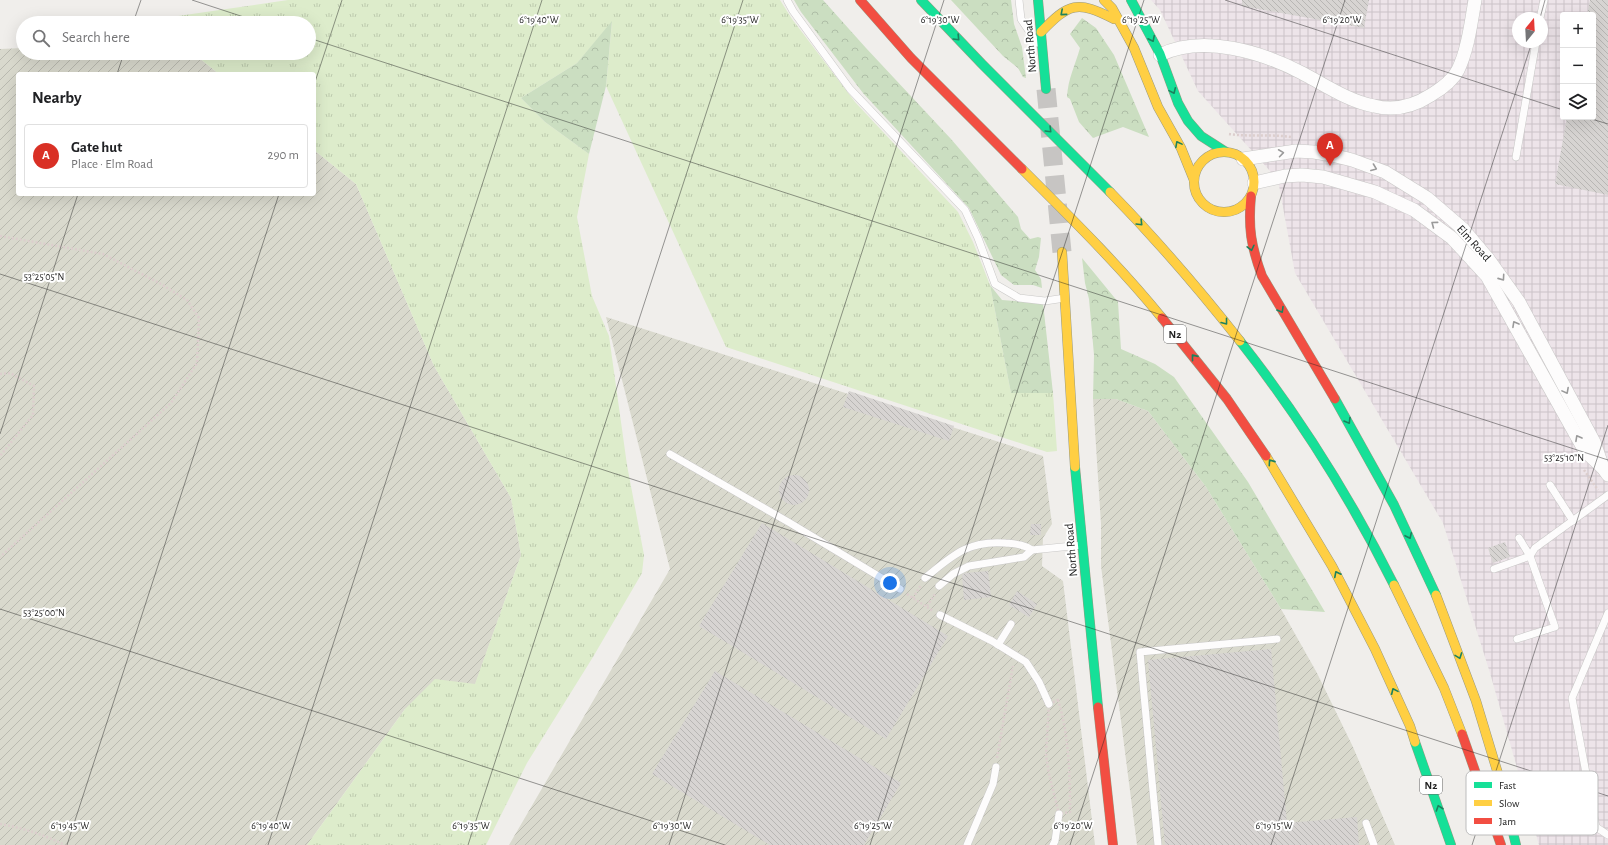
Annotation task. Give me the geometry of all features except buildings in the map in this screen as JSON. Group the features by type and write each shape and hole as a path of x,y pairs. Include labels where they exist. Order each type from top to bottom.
{"main road":[{"name":"N2","path":"860,0 911,58 1110,258 1146,298 1227,399 1275,468 1332,566 1375,649 1410,726 1451,845"},
{"path":"921,0 1161,246 1207,299 1265,374 1309,438 1386,568 1445,690 1475,771"},
{"name":"North Road","path":"1038,0 1046,89"},
{"path":"1104,0 1112,8 1134,48 1158,107 1180,148 1194,180"},
{"path":"1131,0 1143,20 1160,55 1170,84 1188,122 1201,136 1226,152"},
{"path":"1041,32 1070,6 1086,5 1102,10 1122,25"},
{"path":"1251,196 1245,204 1236,210 1226,213 1216,212 1206,207 1199,200 1195,190 1194,180 1196,170 1209,156 1226,152 1235,154 1249,166 1253,174 1254,183 1251,196 1248,233 1252,252 1262,276 1361,442 1395,506 1426,572 1452,636 1472,690 1498,771"},
{"name":"North Road","path":"1062,252 1074,458 1113,845"},
{"path":"1498,835 1501,845"},
{"path":"1514,835 1516,845"}],"street":[{"path":"1160,55 1172,49 1183,47 1219,46 1246,51 1278,62 1344,95 1373,106 1397,108 1422,101 1441,89 1457,72 1466,47 1475,0"},
{"name":"Elm Road","path":"1242,159 1296,151 1314,152 1352,160 1385,172 1427,198 1439,208 1463,229 1489,260 1519,302 1594,442 1605,471"},
{"name":"Elm Road","path":"1254,183 1285,176 1302,175 1323,177 1375,192 1414,210 1452,238 1487,276 1585,451 1605,471"}],"lane":[{"path":"787,0 793,11 850,89 965,210 978,238 995,284 1019,298 1045,301 1065,298"},
{"path":"1019,0 1021,19 1043,51"},
{"path":"1541,12 1544,0"},
{"path":"1516,157 1535,48"},
{"path":"670,454 790,523 900,589"},
{"path":"1550,485 1573,521"},
{"path":"1494,569 1530,556 1535,548 1608,495"},
{"path":"1516,639 1555,627 1530,556 1519,538"},
{"path":"925,578 953,555 973,545 993,542 1025,545 1032,550"},
{"path":"939,586 953,574 969,566 1024,557 1032,550 1082,545"},
{"path":"1586,771 1572,698 1608,613"},
{"path":"940,615 998,645 1026,662 1039,682 1049,704"},
{"path":"998,645 1011,624"},
{"path":"1158,845 1140,652 1277,638"},
{"path":"967,845 993,784 996,767"},
{"path":"1053,845 1055,841 1059,814"},
{"path":"1366,823 1374,845"},
{"path":"1598,828 1608,835"}],"path":[{"path":"0,236 102,254 161,284 187,300 199,318 197,363 172,403 0,557"},
{"path":"0,374 10,373 34,386 33,415 0,456"},
{"path":"1582,466 1599,492"},
{"path":"927,607 939,586"},
{"path":"900,589 940,615"},
{"path":"996,767 1015,656"},
{"path":"1058,700 1065,727 1070,787 1070,812 1059,814 1046,755 1049,704 1058,700"},
{"path":"0,824 44,835 66,845"}],"shaded area":[{"path":"1151,0 1608,0 1608,845 1539,845 1536,835 1598,835 1598,771 1518,771 1490,673 1443,523 1295,273 1278,180 1198,91 1160,10"},
{"path":"16,48 16,60 202,60 217,72 16,72 16,196 316,196 316,152 356,184 434,366 511,498 521,555 475,685 405,709 307,845 0,845 0,49"},
{"path":"606,317 1043,456 1052,524 1043,538 1042,566 1063,581 1095,845 509,845 670,569"},
{"path":"1093,399 1116,399 1148,411 1206,487 1281,609 1317,673 1353,747 1395,845 1137,845 1101,566 1101,524"}],"green space":[{"path":"288,0 780,0 792,19 855,102 958,212 973,242 990,285 1011,393 1053,393 1057,451 1047,452 726,347 606,86 612,22 577,63 521,98 545,122 589,154 577,217 592,296 609,336 627,465 644,555 642,573 593,657 527,763 486,845 307,845 405,709 435,679 475,684 521,555 511,498 434,366 356,184 316,152 316,72 217,72 202,60 316,60 316,16 178,16"},
{"path":"794,0 823,0 951,139 1018,217 1021,229 1030,239 1038,237 1041,238 1039,257 1035,270 1041,279 1042,288 1033,285 1014,285 1001,275 969,208 863,93 801,12"},
{"path":"951,0 1011,0 1014,24 1022,47 1026,78 1023,77 1018,68 1003,56"},
{"path":"1082,18 1096,28 1114,55 1149,137 1123,127 1093,138 1079,122 1070,99 1067,97 1070,78 1080,48 1070,34"},
{"path":"612,21 606,86 589,154 545,122 521,98 577,63"},
{"path":"1082,258 1118,302 1121,349 1155,364 1174,377 1248,482 1325,612 1281,609 1206,487 1148,411 1116,399 1093,399 1094,355 1089,299 1085,283"},
{"path":"990,285 1002,300 1043,303 1053,393 1011,393"}],"tunnel":[{"path":"1046,89 1062,252"}],"traffic: fast":[{"path":"921,0 982,64 1110,192"},
{"path":"1038,0 1046,89"},
{"path":"1131,0 1160,54 1178,103 1188,121 1201,136 1226,152"},
{"path":"1240,341 1262,369 1323,459 1360,521 1394,585"},
{"path":"1335,399 1394,505 1436,595"},
{"path":"1075,467 1098,707"},
{"path":"1415,742 1451,845"},
{"path":"1514,835 1516,845"}],"traffic: slow":[{"path":"1104,0 1112,8 1134,48 1158,107 1181,148 1194,180"},
{"path":"1041,32 1059,15 1074,8 1082,7 1091,9 1114,19"},
{"path":"1224,152 1241,157 1249,165 1254,182 1249,199 1241,207 1224,212 1207,207 1199,199 1194,182 1199,165 1207,157 1224,152"},
{"path":"1022,169 1111,260 1162,318"},
{"path":"1110,192 1177,265 1240,341"},
{"path":"1062,252 1075,467"},
{"path":"1266,456 1332,566 1375,649 1410,726 1415,742"},
{"path":"1394,585 1444,688 1462,734"},
{"path":"1436,595 1476,701 1497,771"}],"traffic: jam":[{"path":"860,0 911,58 1022,169"},
{"path":"1251,196 1251,237 1262,276 1335,399"},
{"path":"1162,318 1227,399 1266,456"},
{"path":"1098,707 1113,845"},
{"path":"1462,734 1475,771"},
{"path":"1497,835 1501,845"}],"place":[{"name":"Gate hut","path":"1330,166"}]}
